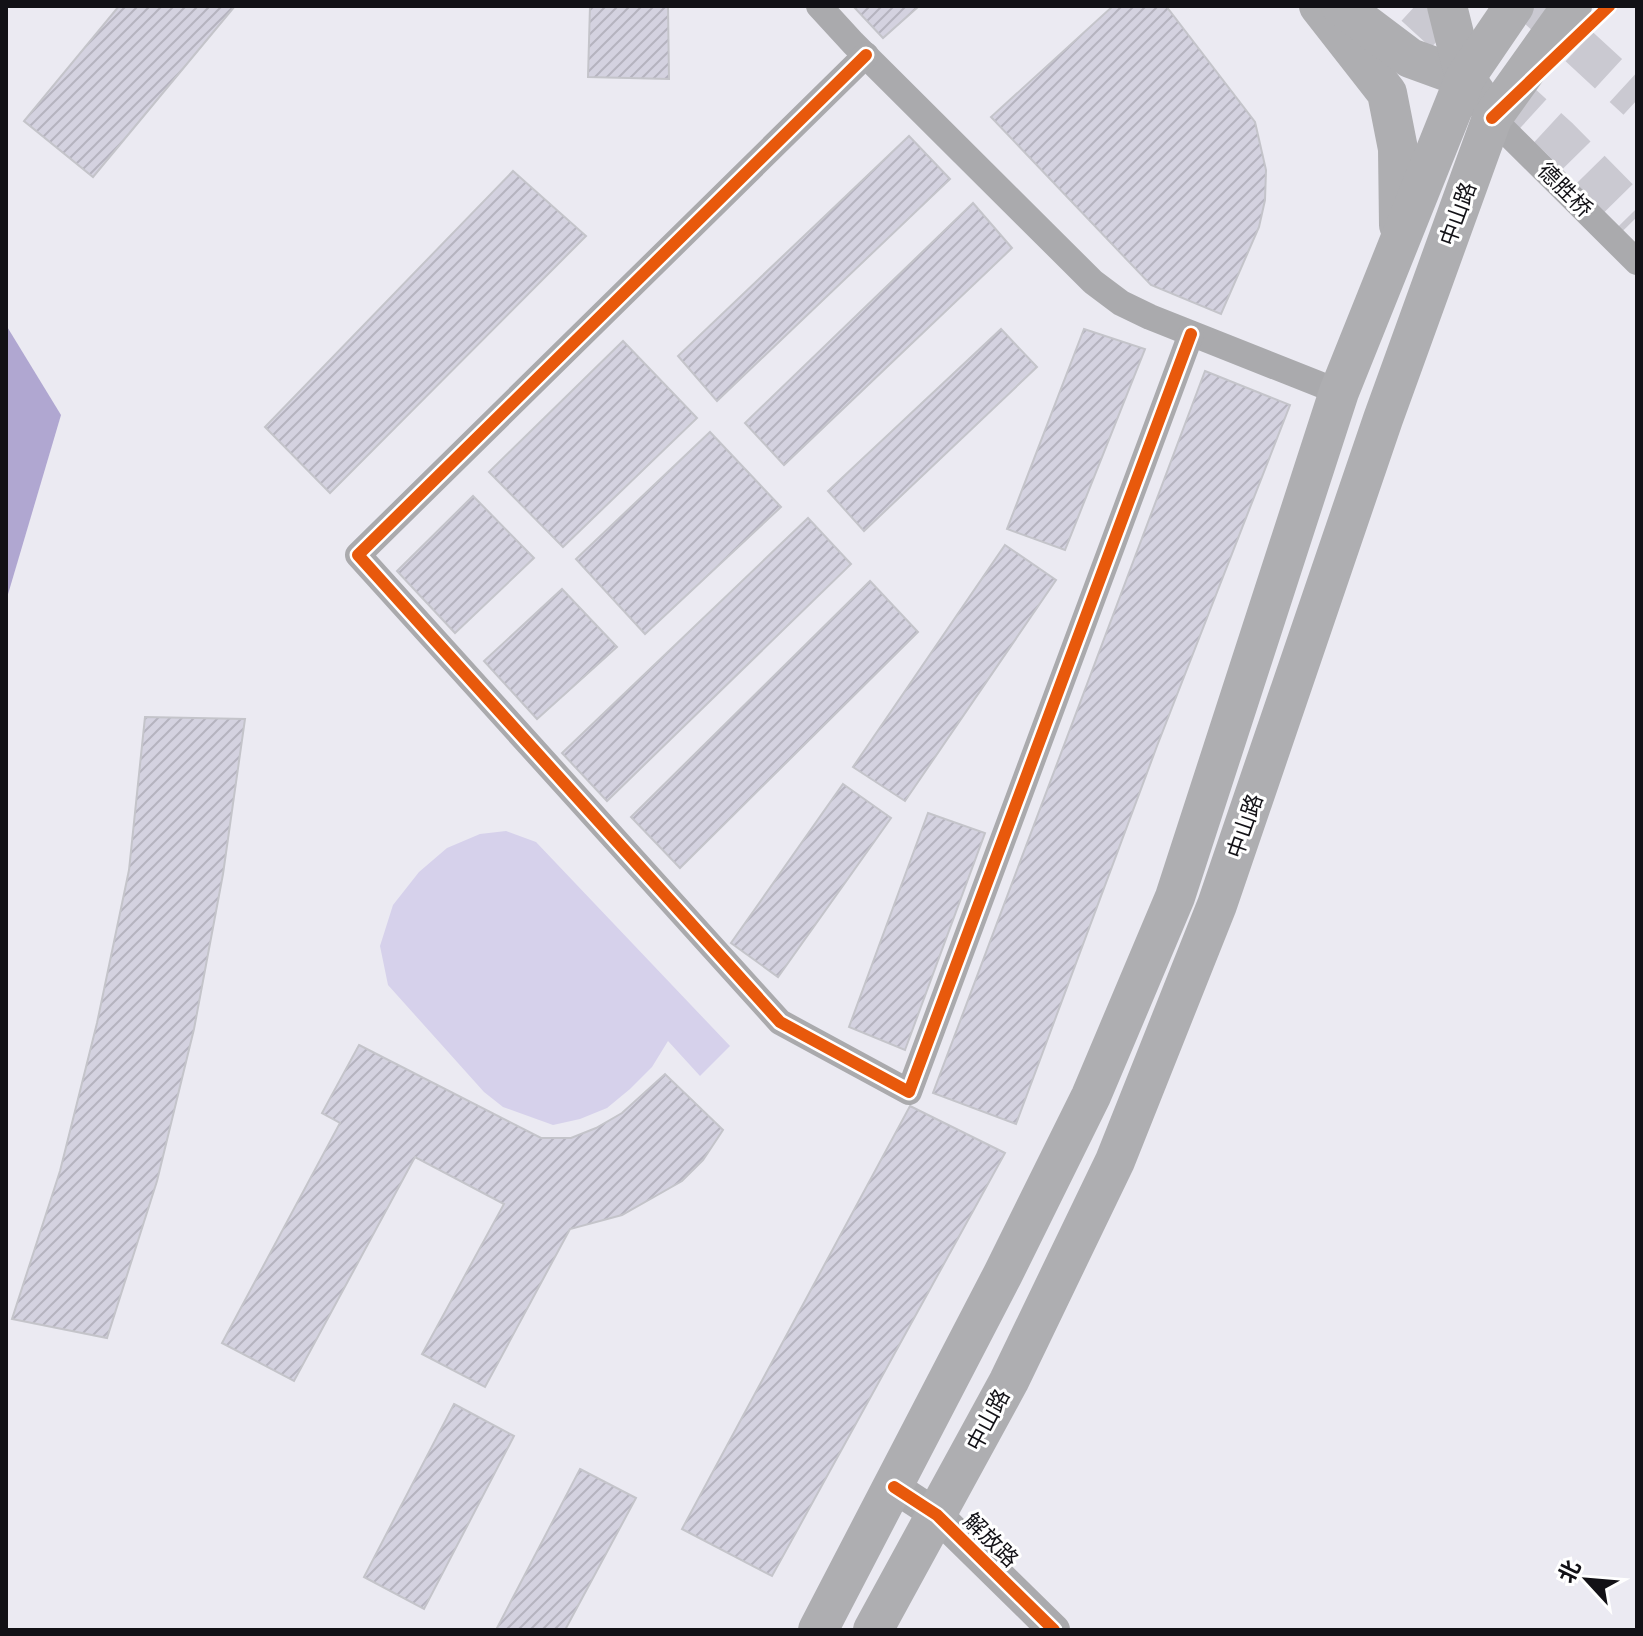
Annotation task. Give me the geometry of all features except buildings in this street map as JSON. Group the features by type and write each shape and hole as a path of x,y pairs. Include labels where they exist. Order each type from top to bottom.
{"main road":[{"path":"1319,6 1387,93 1398,149 1400,241"},
{"path":"1341,6 1410,58 1465,78"},
{"path":"1447,6 1465,78 1492,118"},
{"name":"中山路","path":"818,1630 1003,1274 1091,1096 1175,897 1339,392 1465,78 1514,6"},
{"name":"中山路","path":"873,1630 1009,1381 1115,1161 1228,876 1383,419 1492,118 1572,6"}],"street":[{"path":"819,6 1093,282 1121,303 1339,392"},
{"path":"866,55 358,555 780,1022 909,1092 1191,334"},
{"name":"德胜桥","path":"1492,118 1637,262"},
{"name":"解放路","path":"894,1487 937,1515 1054,1630"}],"shaded area":[{"path":"6,325 61,415 6,601"},
{"path":"506,831 536,842 730,1046 700,1076 668,1041 652,1067 607,1108 553,1125 503,1107 484,1092 388,985 380,946 393,905 419,872 447,848 480,834"}],"tunnel":[{"path":"1415,6 1559,138 1637,217"},
{"path":"1535,6 1637,100"}],"cycle path":[{"path":"1492,118 1609,6"},
{"path":"866,55 358,555 780,1022 909,1092 1191,334"},
{"path":"894,1487 937,1515 1054,1630"}]}
